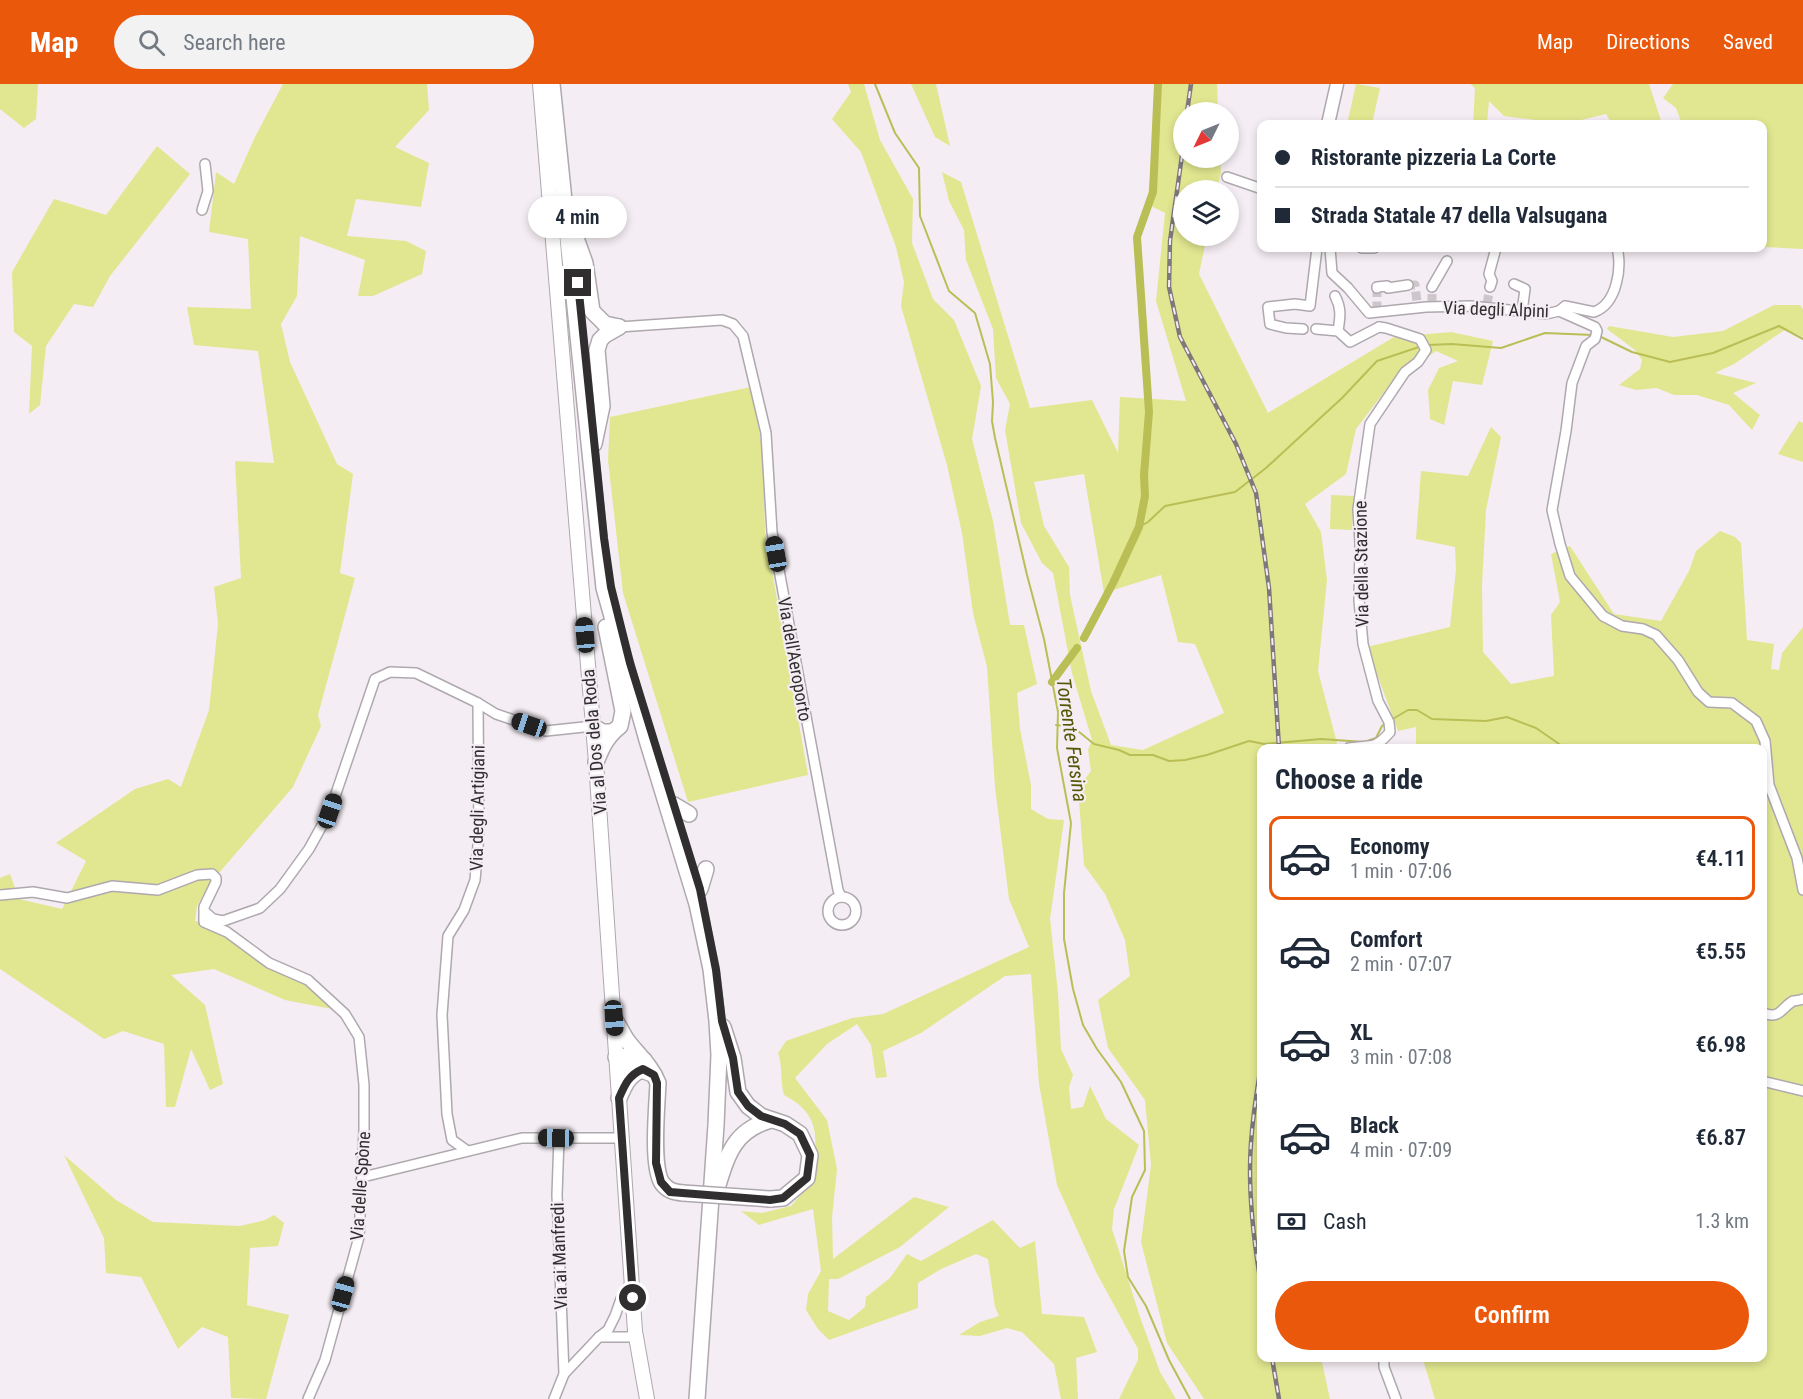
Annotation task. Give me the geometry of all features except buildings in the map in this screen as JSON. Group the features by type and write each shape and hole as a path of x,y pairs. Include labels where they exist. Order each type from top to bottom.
{"highway":[{"path":"552,84 607,631 623,711 620,726 604,743 596,762"},
{"path":"558,84 605,548 619,624 700,889 716,970 722,1021 718,1186 703,1399"},
{"path":"572,227 585,263 592,311 605,324 619,327"},
{"path":"594,444 602,406 597,350 600,340 619,327"},
{"path":"604,588 697,904 711,969 716,1011 719,1055 697,1399"},
{"path":"593,726 602,732 612,732"},
{"path":"674,805 688,814"},
{"path":"700,889 706,868"},
{"path":"614,1018 657,1083 656,1163 661,1182 670,1192 770,1200 783,1198 807,1178 810,1155 800,1134 785,1124 761,1116 748,1106 738,1092 733,1058 722,1021"},
{"path":"616,1058 623,1065 632,1069 648,1068"},
{"path":"619,1098 633,1073 648,1068"},
{"path":"718,1186 727,1157 741,1135 755,1125 771,1120"}],"main road":[{"name":"Via al Dos dela Roda","path":"540,84 596,762 631,1282 636,1337 647,1399"}],"street":[{"path":"1330,120 1336,84"},
{"path":"202,210 208,190 205,164"},
{"path":"1227,177 1257,187"},
{"path":"1303,329 1270,324 1268,306 1295,304 1310,306 1317,252"},
{"path":"1330,252 1335,291 1341,312 1338,331"},
{"path":"1490,287 1492,281 1489,274 1495,252"},
{"name":"Via degli Alpini","path":"1378,311 1432,305 1487,306 1546,314 1559,311 1565,306 1594,312 1605,305 1617,283 1620,271 1618,252"},
{"path":"1432,287 1447,261"},
{"path":"1316,329 1338,331 1350,342 1378,327 1378,311 1369,313 1332,273"},
{"path":"1514,284 1525,289 1522,312"},
{"path":"1377,288 1408,285"},
{"name":"Via degli Alpini","path":"1559,311 1595,327 1596,335 1586,346 1572,383 1552,510 1570,576 1603,616 1622,626 1643,629 1656,635 1678,660 1698,692 1709,702 1732,703 1756,721 1765,744"},
{"name":"Via dell'Aeroporto","path":"619,327 722,320 734,324 743,336 766,433 772,532 815,771 841,897"},
{"name":"Via della Stazione","path":"1378,327 1420,339 1426,350 1418,362 1405,372 1370,424 1358,509 1359,600 1363,644 1378,701 1389,722 1390,732 1378,744"},
{"path":"0,895 33,892 67,898 112,886 158,890 175,882 210,873 216,878 204,907 205,912 213,919 224,921 260,908 280,889 309,849 330,811 375,679 390,672 416,673 496,714 546,731 593,726"},
{"name":"Via degli Artigiani","path":"466,1150 452,1140 448,1123 442,1015 448,936 464,910 475,880 479,834 478,703"},
{"name":"Via degli Alpini","path":"1767,763 1769,785 1797,858 1803,890"},
{"name":"Via delle Spòne","path":"205,912 204,922 227,932 269,963 308,980 345,1014 359,1037 364,1085 361,1164 363,1177 359,1237 325,1360 308,1399"},
{"path":"1767,1015 1781,1013 1793,1001 1803,999"},
{"path":"1767,1082 1803,1091"},
{"path":"363,1177 522,1137 620,1138"},
{"name":"Via ai Manfredi","path":"559,1138 556,1195 564,1374"},
{"name":"Via ai Manfredi","path":"554,1399 564,1374 608,1330 631,1282"},
{"path":"599,1337 636,1337"},
{"path":"1384,1362 1396,1399"}],"green space":[{"path":"0,84 38,84 36,119 24,128 0,109"},
{"path":"283,84 427,84 429,110 395,147 429,163 421,207 356,199 347,236 406,241 426,251 422,274 373,296 358,296 365,260 300,236 297,296 281,324 290,362 337,464 353,474 340,573 355,578 318,715 321,726 293,787 212,881 197,906 195,921 227,925 310,987 332,1009 285,1000 214,969 171,975 205,1005 223,1084 210,1090 191,1049 175,1107 166,1107 164,1044 123,1031 104,1039 0,969 0,878 10,874 19,899 62,909 86,861 56,843 135,789 168,779 181,787 209,710 218,624 214,587 241,578 235,461 274,463 258,351 194,345 187,307 251,309 248,239 209,232 216,172 234,184 255,137"},
{"path":"848,84 864,84 880,140 913,199 912,243 933,299 954,320 981,386 972,439 993,521 1010,625 1024,625 1037,684 1017,693 1020,729 1031,785 1031,809 1048,819 1064,820 1050,919 1061,1049 1073,1075 1069,1087 1071,1109 1083,1107 1090,1086 1106,1119 1139,1145 1114,1209 1112,1229 1160,1372 1176,1399 1119,1399 1138,1360 1138,1349 1096,1272 1057,1185 1039,1084 1031,974 1005,976 921,1033 883,1051 887,1077 876,1078 871,1045 857,1024 827,1044 795,1078 827,1120 837,1169 832,1217 833,1259 914,1197 949,1207 900,1247 838,1279 829,1279 828,1311 849,1320 865,1307 866,1297 890,1278 907,1254 921,1261 993,1220 1020,1248 1035,1241 1042,1314 1084,1317 1097,1352 1076,1358 1078,1399 1061,1399 1054,1364 1022,1332 1007,1328 980,1336 959,1335 980,1322 999,1316 995,1307 988,1259 976,1254 941,1269 918,1283 918,1308 829,1340 818,1329 806,1310 808,1294 821,1271 813,1209 759,1225 741,1211 762,1213 791,1206 814,1180 815,1141 811,1121 797,1103 784,1095 778,1053 786,1041 852,1018 883,1014 1029,947 1009,899 995,787 987,667 973,613 962,533 947,465 901,306 904,282 896,247 861,152 832,119 851,92"},
{"path":"911,84 936,84 950,146 935,137"},
{"path":"1161,84 1217,84 1218,102 1173,102 1173,168 1221,168 1221,173 1219,180 1173,180 1173,246 1205,246 1199,274 1268,413 1394,337 1451,332 1493,341 1482,385 1453,381 1444,425 1430,419 1428,390 1439,368 1458,361 1436,351 1391,383 1356,429 1346,474 1305,504 1321,532 1327,580 1318,671 1337,743 1257,744 1257,1362 1322,1362 1330,1399 1204,1399 1167,1343 1141,1242 1151,1165 1145,1100 1108,1048 1098,1000 1130,976 1125,940 1105,894 1084,865 1078,788 1091,771 1088,750 1092,740 1072,673 1053,573 1042,563 1021,523 1005,430 1010,404 996,378 993,329 966,260 964,230 949,201 942,172 961,182 1030,408 1092,400 1118,453 1120,397 1186,401 1156,301 1165,213 1147,204","holes":["1084,474 1104,593 1161,575 1178,642 1195,644 1224,713 1143,750 1111,745 1091,691 1070,595 1069,567 1044,526 1034,482"]},
{"path":"1356,84 1380,88 1373,120 1348,120"},
{"path":"1470,84 1649,84 1661,120 1610,120 1606,114 1581,120 1534,120 1504,116 1489,101 1487,120 1473,120 1475,88"},
{"path":"1673,84 1803,84 1803,249 1767,247 1767,120 1680,120 1676,108 1663,98"},
{"path":"157,146 190,174 110,276 93,307 74,304 46,346 40,405 29,414 32,346 14,332 12,272 54,199 106,215"},
{"path":"1774,305 1800,305 1803,309 1803,337 1786,329 1734,364 1715,373 1756,383 1733,393 1760,415 1752,430 1729,405 1697,395 1674,395 1657,388 1636,390 1619,385 1640,369 1642,360 1635,350 1607,329 1609,326 1673,337 1723,331"},
{"path":"751,387 763,452 765,531 808,775 688,802 623,593 608,460 610,417"},
{"path":"1799,421 1803,423 1803,462 1778,454"},
{"path":"1491,427 1501,437 1486,510 1482,585 1483,652 1511,684 1554,676 1551,615 1560,602 1551,554 1570,546 1614,614 1661,621 1689,571 1696,551 1720,531 1735,537 1741,543 1747,640 1774,644 1771,669 1779,670 1782,653 1803,627 1803,1399 1435,1399 1423,1362 1767,1362 1767,744 1416,744 1416,727 1398,731 1367,647 1450,627 1456,569 1455,547 1416,539 1421,471 1468,476"},
{"path":"1331,495 1354,496 1352,530 1330,529"},
{"path":"64,1155 116,1200 153,1222 240,1226 265,1220 274,1215 284,1223 278,1246 250,1248 247,1305 289,1315 266,1399 231,1398 228,1337 202,1327 178,1349 141,1277 106,1273 104,1238"}],"waterway":[{"name":"Torrente Fersina","path":"875,84 895,133 919,168 920,216 949,291 975,313 990,364 992,421 995,438 1044,639 1058,712 1057,748 1071,823 1064,893 1064,939 1073,989 1083,1025 1121,1082 1144,1131 1145,1170 1132,1197 1124,1251 1128,1277 1146,1306 1169,1360 1190,1399"},
{"path":"1084,638 1139,527 1145,496 1144,475 1149,412 1137,237 1153,192 1158,84"},
{"path":"1599,336 1632,352 1670,362 1713,353 1779,326 1803,339"},
{"path":"1428,345 1452,344 1501,348 1545,333 1593,335"},
{"path":"1139,527 1165,506 1235,492 1266,468 1342,398 1377,361 1422,346"},
{"path":"1052,682 1077,648"},
{"path":"1391,720 1408,710 1417,710 1432,719 1486,721 1507,717 1536,728 1559,744"},
{"path":"1056,725 1073,727 1094,744 1130,755 1153,755 1169,761 1207,755 1249,741 1264,744 1321,739 1364,742 1376,738 1386,723"}],"tunnel":[{"path":"1408,285 1415,285 1417,302"},
{"path":"1432,287 1432,303"},
{"path":"1487,304 1490,287"},
{"path":"1377,288 1377,308"}],"railway":[{"path":"1188,102 1191,84"},
{"path":"1180,168 1170,241 1169,287 1180,337 1236,444 1256,493 1269,588 1279,744"},
{"path":"1257,1094 1250,1156 1253,1230 1257,1260"},
{"path":"1273,1362 1279,1399"}],"route":[{"path":"578,283 611,587 630,663 700,889 716,970 722,1021 733,1058 738,1092 748,1106 761,1116 785,1124 800,1134 810,1155 807,1178 783,1198 770,1200 670,1192 661,1182 656,1163 657,1083 654,1075 643,1069 633,1073 619,1098 633,1298"}]}
